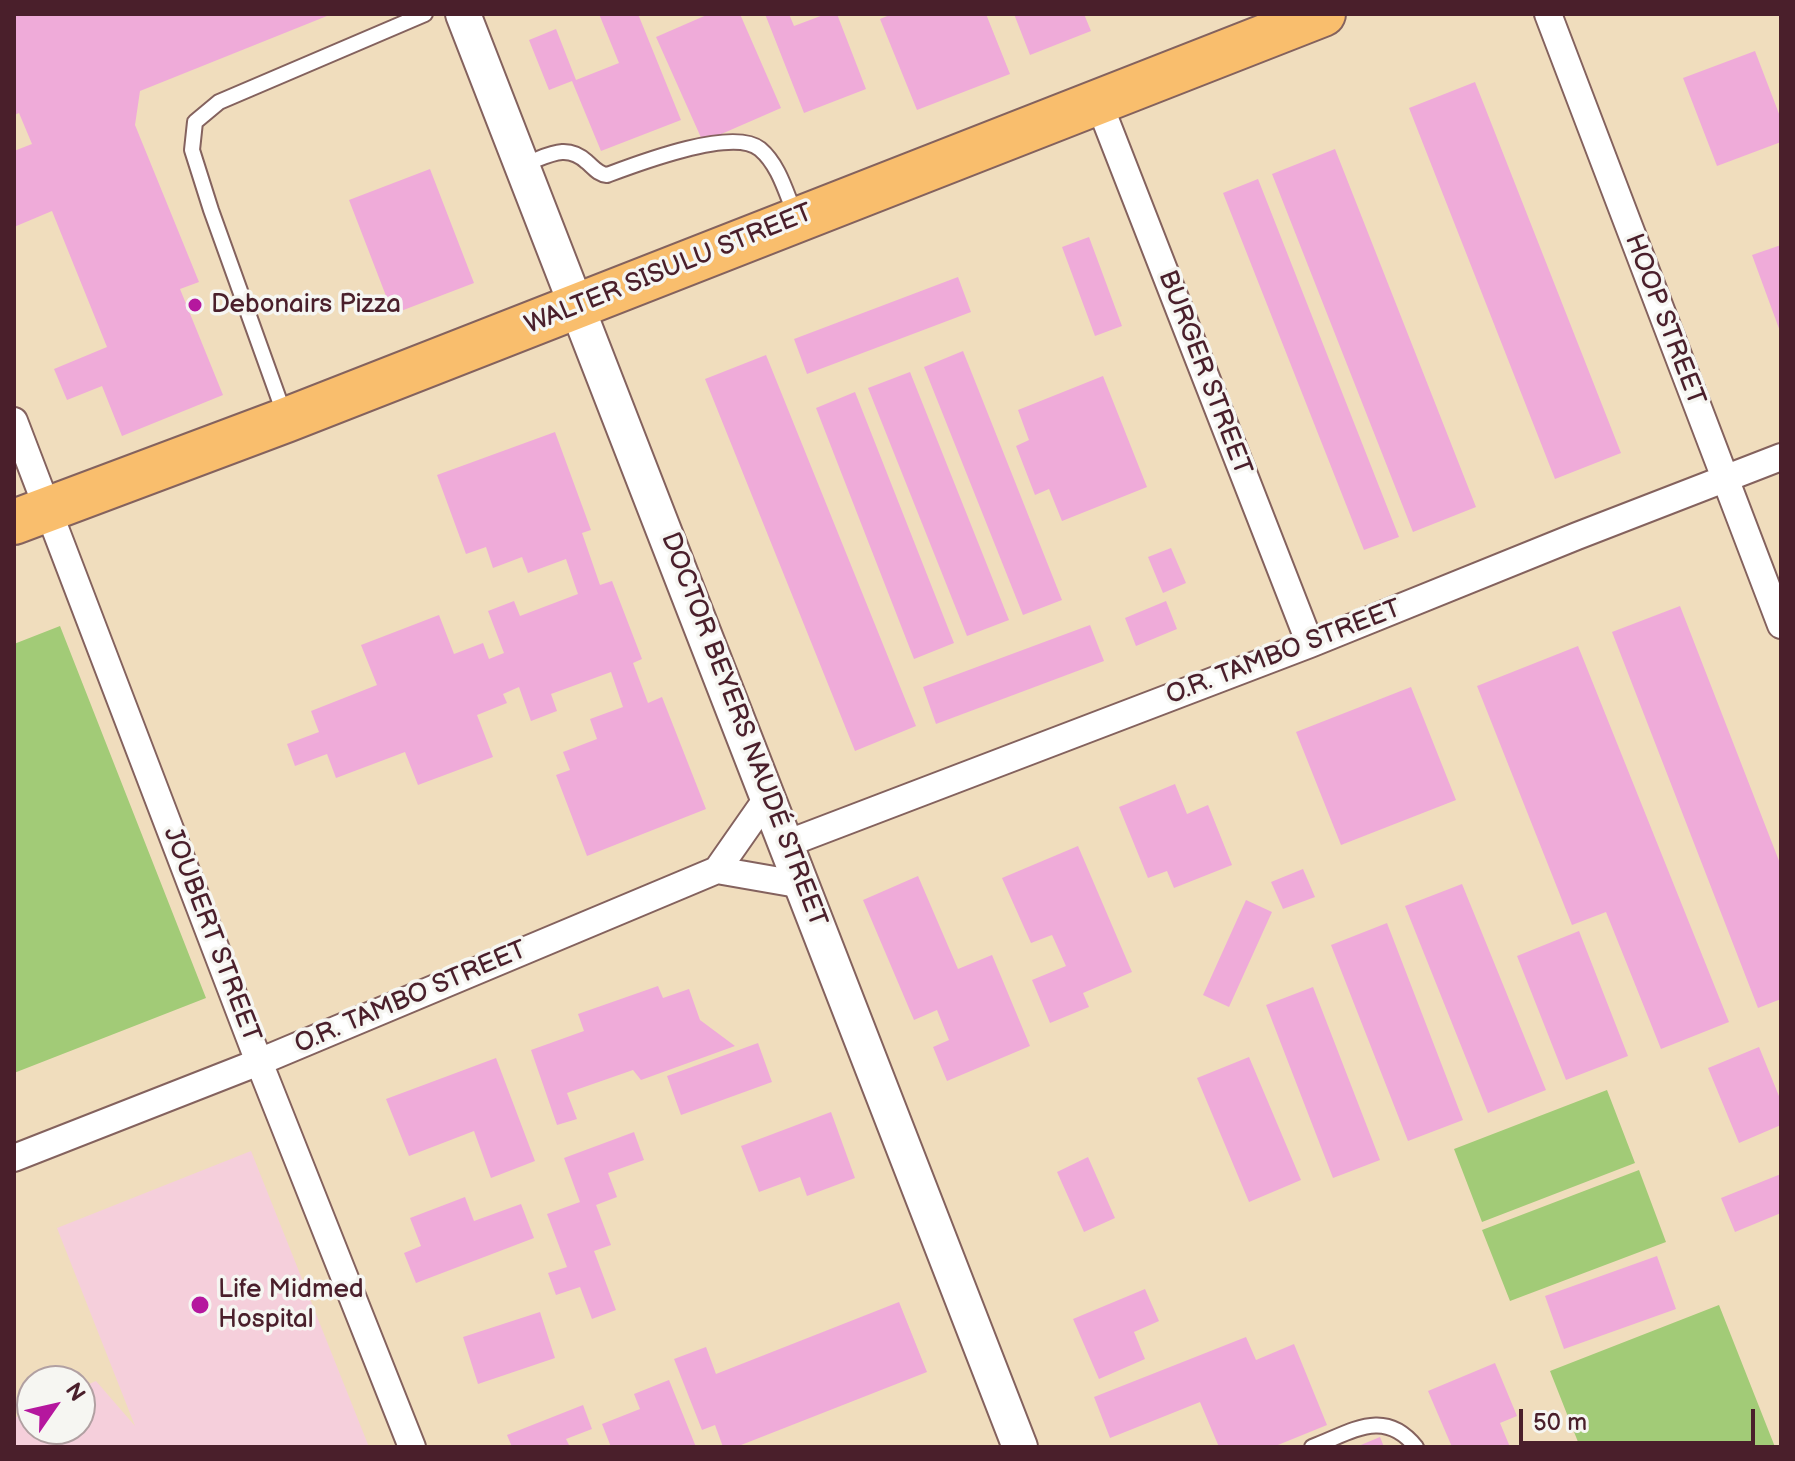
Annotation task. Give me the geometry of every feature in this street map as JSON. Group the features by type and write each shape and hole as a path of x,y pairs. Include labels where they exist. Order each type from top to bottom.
{"highway":[{"name":"WALTER SISULU STREET","path":"32,515 286,420 1323,14"}],"street":[{"name":"DOCTOR BEYERS NAUDÉ STREET","path":"463,14 1020,1447"},
{"name":"HOOP STREET","path":"1548,14 1781,625"},
{"name":"BURGER STREET","path":"1098,101 1310,644"},
{"name":"JOUBERT STREET","path":"14,421 32,515 259,1062 412,1447"},
{"name":"O.R. TAMBO STREET","path":"786,844 1310,644 1781,457"},
{"path":"768,797 717,870 803,885"},
{"name":"O.R. TAMBO STREET","path":"14,1158 259,1062 717,870"}],"lane":[{"path":"286,420 192,150 195,122 219,102 425,14"},
{"path":"522,165 566,150 576,152 600,174 607,175 662,154 747,141 769,158 797,219"},
{"path":"1312,1447 1381,1424 1401,1431 1416,1447"}],"shaded area":[{"name":"Life Midmed Hospital","path":"251,1151 369,1447 14,1447 16,1417 16,1445 96,1445 96,1381 135,1426 57,1228"}],"green space":[{"path":"60,626 206,998 14,1073 14,644"},
{"path":"1607,1090 1635,1163 1482,1222 1454,1149"},
{"path":"1639,1170 1666,1242 1510,1301 1482,1230"},
{"path":"1719,1305 1775,1447 1580,1447 1550,1371"}],"building":[{"path":"14,14 332,14 140,91 135,125 199,282 180,289 223,395 122,436 102,386 67,400 54,369 107,347 52,211 14,227 14,151 32,144 19,113 14,115"},
{"path":"599,14 638,14 681,120 601,151 572,81 549,90 529,40 556,29 576,80 619,63"},
{"path":"709,14 740,14 781,108 703,142 656,37"},
{"path":"765,14 789,14 794,26 826,14 837,14 866,89 804,113"},
{"path":"892,14 986,14 1010,74 917,110 880,19"},
{"path":"1014,14 1084,14 1091,31 1030,55"},
{"path":"1755,51 1781,119 1781,142 1717,166 1683,78"},
{"path":"1475,82 1621,453 1555,479 1409,108"},
{"path":"1335,149 1476,507 1413,532 1272,174"},
{"path":"430,169 474,283 393,314 349,200"},
{"path":"1258,179 1399,537 1364,550 1223,193"},
{"path":"1089,237 1122,326 1095,336 1062,247"},
{"path":"1781,245 1781,334 1752,255"},
{"path":"958,277 971,312 807,374 794,339"},
{"path":"963,351 1062,600 1023,615 924,367"},
{"path":"766,355 916,726 855,751 705,379"},
{"path":"910,372 1009,620 967,636 868,388"},
{"path":"1103,376 1147,487 1062,521 1049,489 1035,495 1016,446 1029,440 1018,410"},
{"path":"855,392 954,643 914,659 816,408"},
{"path":"555,432 591,530 582,533 600,585 612,581 642,659 633,663 648,703 662,697 706,809 587,856 556,775 570,770 563,752 597,739 590,719 623,707 611,672 551,694 557,711 531,721 519,687 503,694 507,703 477,715 493,757 418,785 405,752 336,778 327,754 295,766 287,744 319,732 311,711 377,685 361,645 439,615 454,654 483,643 489,659 504,653 488,611 514,601 520,616 578,594 566,559 528,573 522,557 493,568 486,547 466,554 437,475"},
{"path":"1171,548 1186,583 1163,593 1148,557"},
{"path":"1166,601 1177,629 1136,646 1125,618"},
{"path":"1680,606 1781,866 1781,999 1758,1008 1612,632"},
{"path":"1090,625 1104,661 936,724 923,687"},
{"path":"1578,646 1729,1022 1661,1049 1606,912 1572,925 1477,686"},
{"path":"1411,687 1456,800 1341,845 1296,732"},
{"path":"1175,784 1187,814 1208,805 1232,865 1174,888 1167,871 1148,878 1119,807"},
{"path":"1078,846 1132,972 1083,993 1089,1007 1050,1023 1032,980 1066,966 1052,935 1031,943 1002,878"},
{"path":"1303,869 1315,897 1283,909 1271,882"},
{"path":"918,876 958,969 992,955 1030,1046 947,1081 933,1047 949,1040 937,1010 914,1020 863,900"},
{"path":"1462,884 1546,1090 1488,1113 1405,906"},
{"path":"1246,900 1272,912 1229,1007 1203,995"},
{"path":"1387,923 1463,1120 1408,1141 1331,945"},
{"path":"1579,931 1628,1056 1566,1080 1517,956"},
{"path":"658,986 663,998 689,989 700,1020 735,1046 641,1080 633,1070 567,1093 577,1119 557,1125 531,1050 584,1031 578,1014"},
{"path":"1313,987 1380,1160 1333,1178 1266,1005"},
{"path":"758,1043 772,1082 681,1115 667,1076"},
{"path":"1759,1047 1781,1101 1781,1125 1739,1143 1708,1068"},
{"path":"1249,1057 1301,1180 1249,1202 1197,1078"},
{"path":"496,1058 535,1161 491,1178 474,1131 409,1156 386,1099"},
{"path":"831,1112 855,1178 807,1196 800,1177 759,1192 741,1146"},
{"path":"634,1132 644,1160 608,1173 617,1197 596,1205 611,1245 594,1251 616,1310 592,1319 580,1287 556,1295 548,1273 567,1267 547,1214 580,1202 564,1158"},
{"path":"1088,1157 1115,1218 1084,1232 1057,1172"},
{"path":"1781,1174 1781,1213 1735,1232 1721,1198"},
{"path":"465,1197 474,1221 521,1204 534,1238 416,1283 404,1253 421,1246 410,1218"},
{"path":"1657,1256 1676,1309 1564,1349 1545,1296"},
{"path":"1145,1289 1159,1321 1134,1332 1145,1359 1099,1379 1073,1319"},
{"path":"899,1302 927,1372 736,1447 723,1447 715,1425 702,1430 674,1359 706,1347 716,1374"},
{"path":"540,1312 555,1358 478,1384 463,1337"},
{"path":"1246,1337 1256,1360 1294,1344 1327,1425 1273,1447 1219,1447 1200,1402 1110,1438 1094,1397"},
{"path":"1495,1363 1517,1416 1500,1423 1510,1447 1452,1447 1428,1391"},
{"path":"669,1380 696,1447 611,1447 602,1424 640,1409 634,1394"},
{"path":"583,1405 592,1429 566,1439 570,1447 512,1447 507,1435"},
{"path":"1380,1437 1384,1447 1356,1447"}],"place":[{"name":"Debonairs Pizza","path":"195,305"},
{"name":"Life Midmed Hospital","path":"200,1305"}]}
